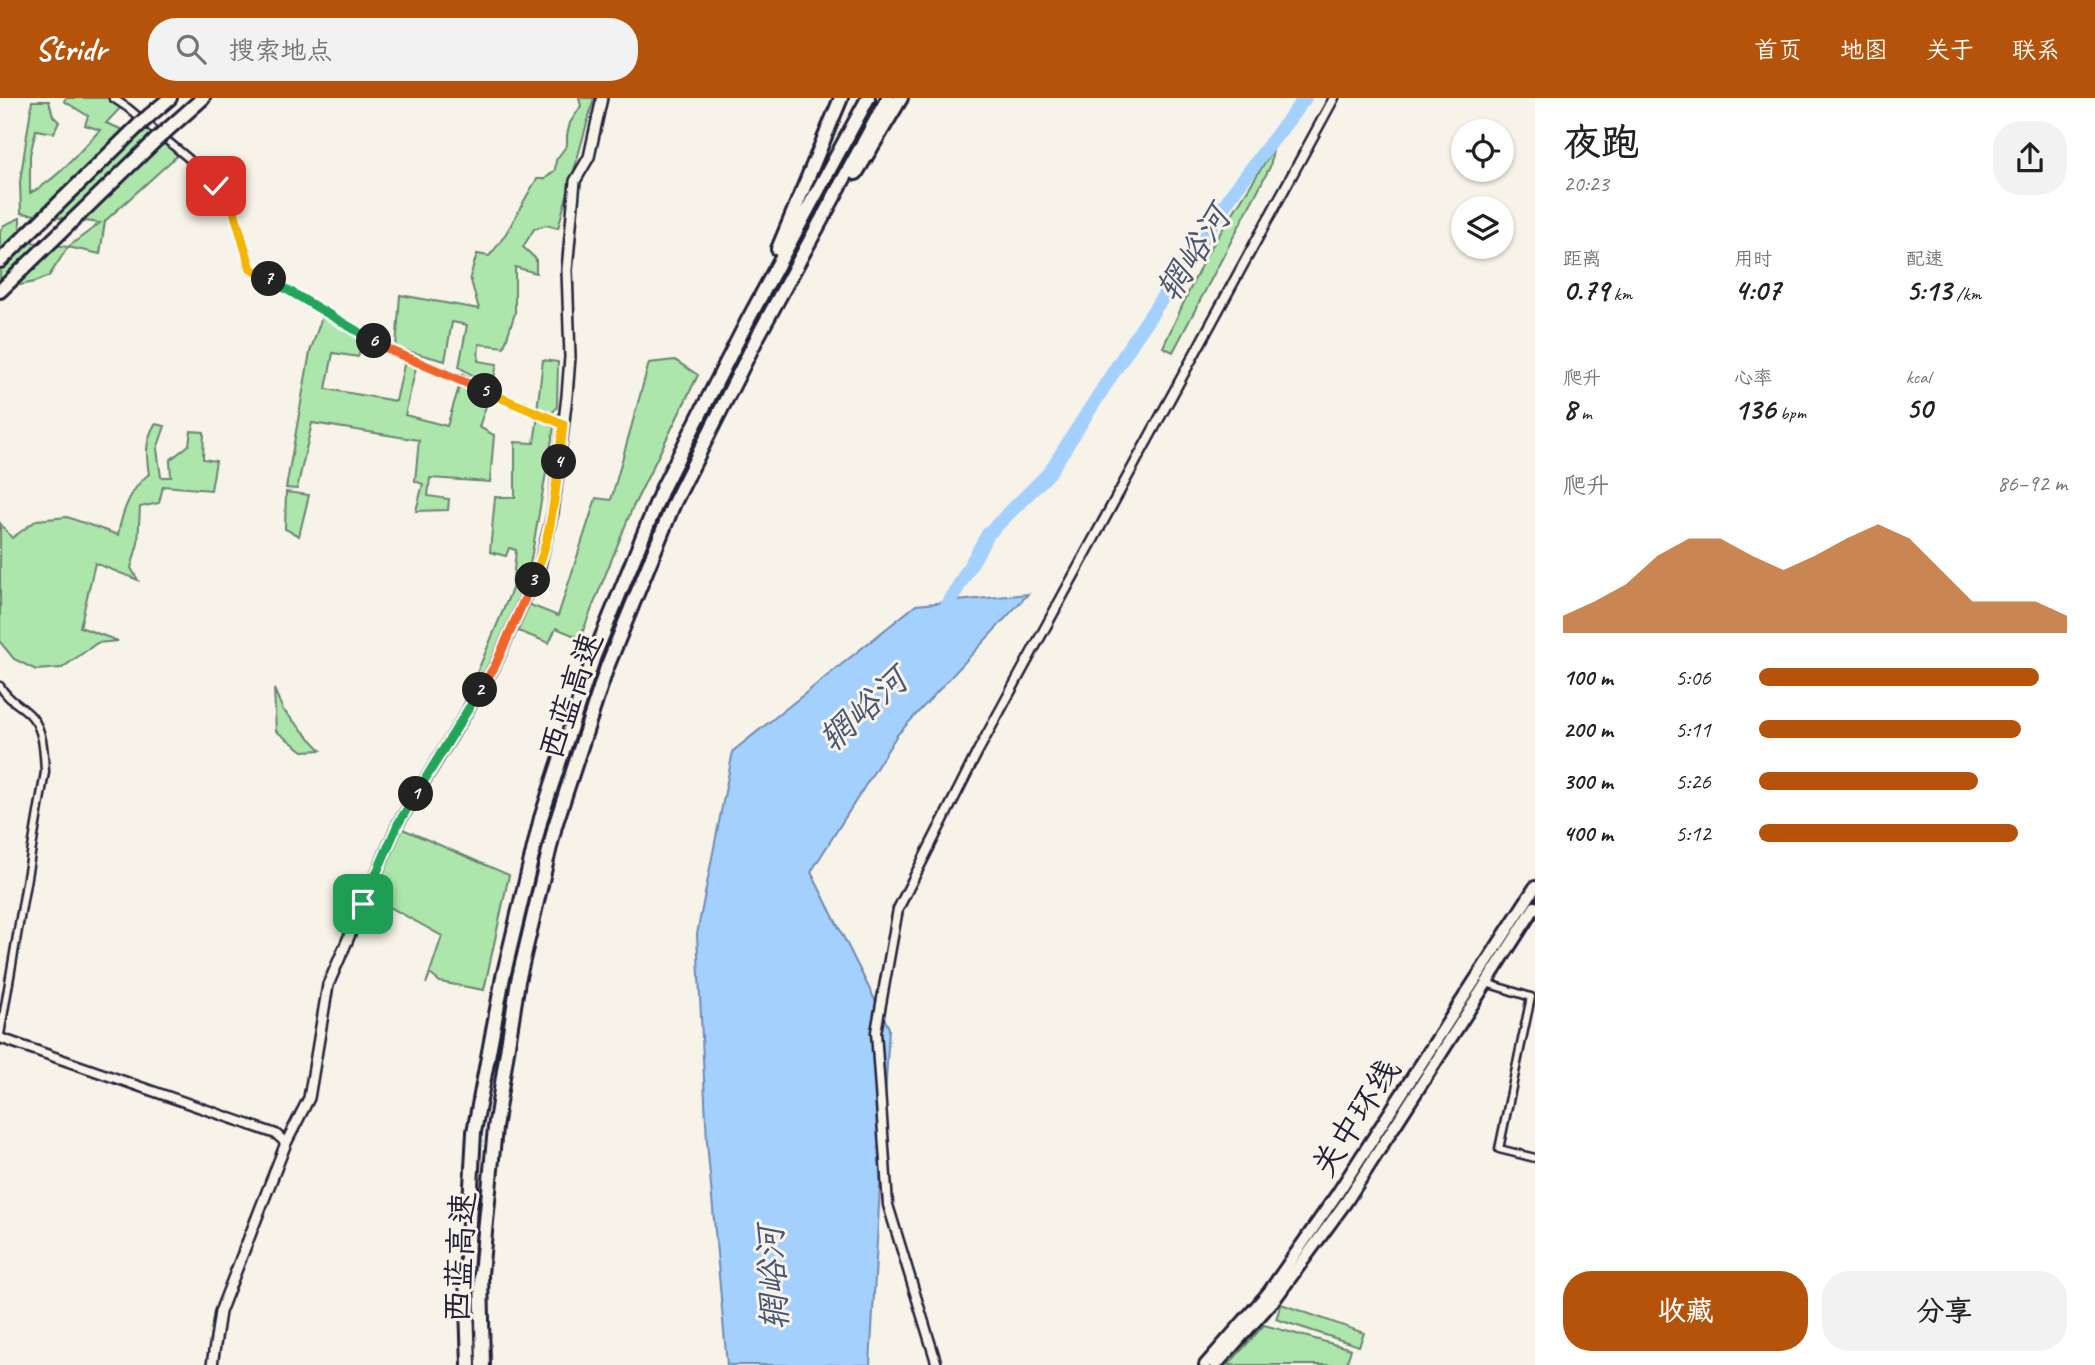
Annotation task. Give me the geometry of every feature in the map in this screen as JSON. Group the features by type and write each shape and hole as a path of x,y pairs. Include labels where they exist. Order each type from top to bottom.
{"highway":[{"path":"0,261 170,98"},
{"path":"0,291 203,98"},
{"path":"748,318 841,98"},
{"name":"西蓝高速","path":"469,1365 466,1276 474,1132 503,976 541,818 594,656 663,487 748,318 868,98"},
{"name":"西蓝高速","path":"484,1365 481,1273 495,1128 518,981 555,826 607,667 674,503 758,336 888,98"},
{"path":"758,336 901,98"},
{"name":"关中环线","path":"1205,1365 1268,1293 1337,1194 1535,887"},
{"name":"关中环线","path":"1216,1365 1275,1299 1346,1202 1535,907"}],"main road":[{"path":"212,1365 220,1312 286,1143 309,1098 328,985 398,824 495,666 540,565 553,512 570,357 567,270 575,181 589,157 602,98"}],"street":[{"path":"113,98 188,158 231,201 251,269 392,351 563,424"},
{"path":"937,1365 888,1205 876,1032 898,909 978,751 1335,98"},
{"path":"0,686 7,697 34,718 42,738 45,772 0,1037 276,1134 286,1143"},
{"path":"1486,983 1531,997 1499,1149 1535,1158"}],"green space":[{"path":"66,98 112,98 124,104 106,123 131,133 135,109 179,154 105,221 100,254 68,247 100,223 21,213 20,182 32,101 49,101 53,116 59,122 54,133 36,130 30,155 30,193 59,173 100,130 85,125 88,116 64,101"},
{"path":"579,98 594,98 558,228 546,225 534,229 523,247 536,259 536,273 515,267 515,313 504,347 479,344 478,361 497,364 492,387 459,367 467,325 452,322 445,361 396,348 400,295 479,309 470,277 477,254 489,256 509,228 537,179 545,179 555,170 556,160 567,145 570,123 581,106"},
{"path":"1273,150 1270,167 1173,352 1163,347 1205,257"},
{"path":"20,218 20,232 30,242 68,247 49,276 35,282 0,289 0,231 4,225"},
{"path":"323,314 364,340 358,357 333,353 326,389 396,401 406,356 418,359 405,415 447,426 463,374 491,391 479,427 494,435 490,482 430,478 428,496 449,499 448,510 416,511 423,484 415,481 419,440 312,423 297,489 286,488 310,352"},
{"path":"543,360 558,362 557,407 550,416 537,411"},
{"path":"675,360 698,375 632,509 580,638 556,628 549,643 518,631 528,604 558,616 596,498 611,500 649,363"},
{"path":"538,416 554,427 528,576 499,651 461,711 512,589 516,550 509,548 506,556 490,552 495,497 515,497 515,442 534,443"},
{"path":"155,424 165,426 157,449 161,477 171,477 170,460 189,445 191,431 204,432 203,459 216,461 211,490 163,486 159,503 140,507 138,543 131,568 138,580 95,563 80,627 118,641 97,643 62,668 36,670 14,659 0,642 0,523 12,538 37,520 67,517 118,535 128,502 149,474 147,448"},
{"path":"286,492 309,495 299,536 285,529"},
{"path":"274,689 283,710 321,750 303,751 276,731"},
{"path":"398,827 509,875 484,990 440,982 430,974 426,984 442,936 361,891"},
{"path":"1281,1304 1364,1333 1359,1346 1276,1319"},
{"path":"1264,1325 1351,1349 1346,1365 1228,1365"}],"water":[{"path":"1028,594 897,735 811,872 889,1028 870,1365 727,1365 707,1142 697,934 733,751 916,605"}],"waterway":[{"name":"辋峪河","path":"941,617 988,534 1049,473 1232,194 1305,98"}],"route":[{"path":"216,186 231,201 251,269 392,351 563,424 553,512 540,565 495,666 398,824 363,904"}]}
